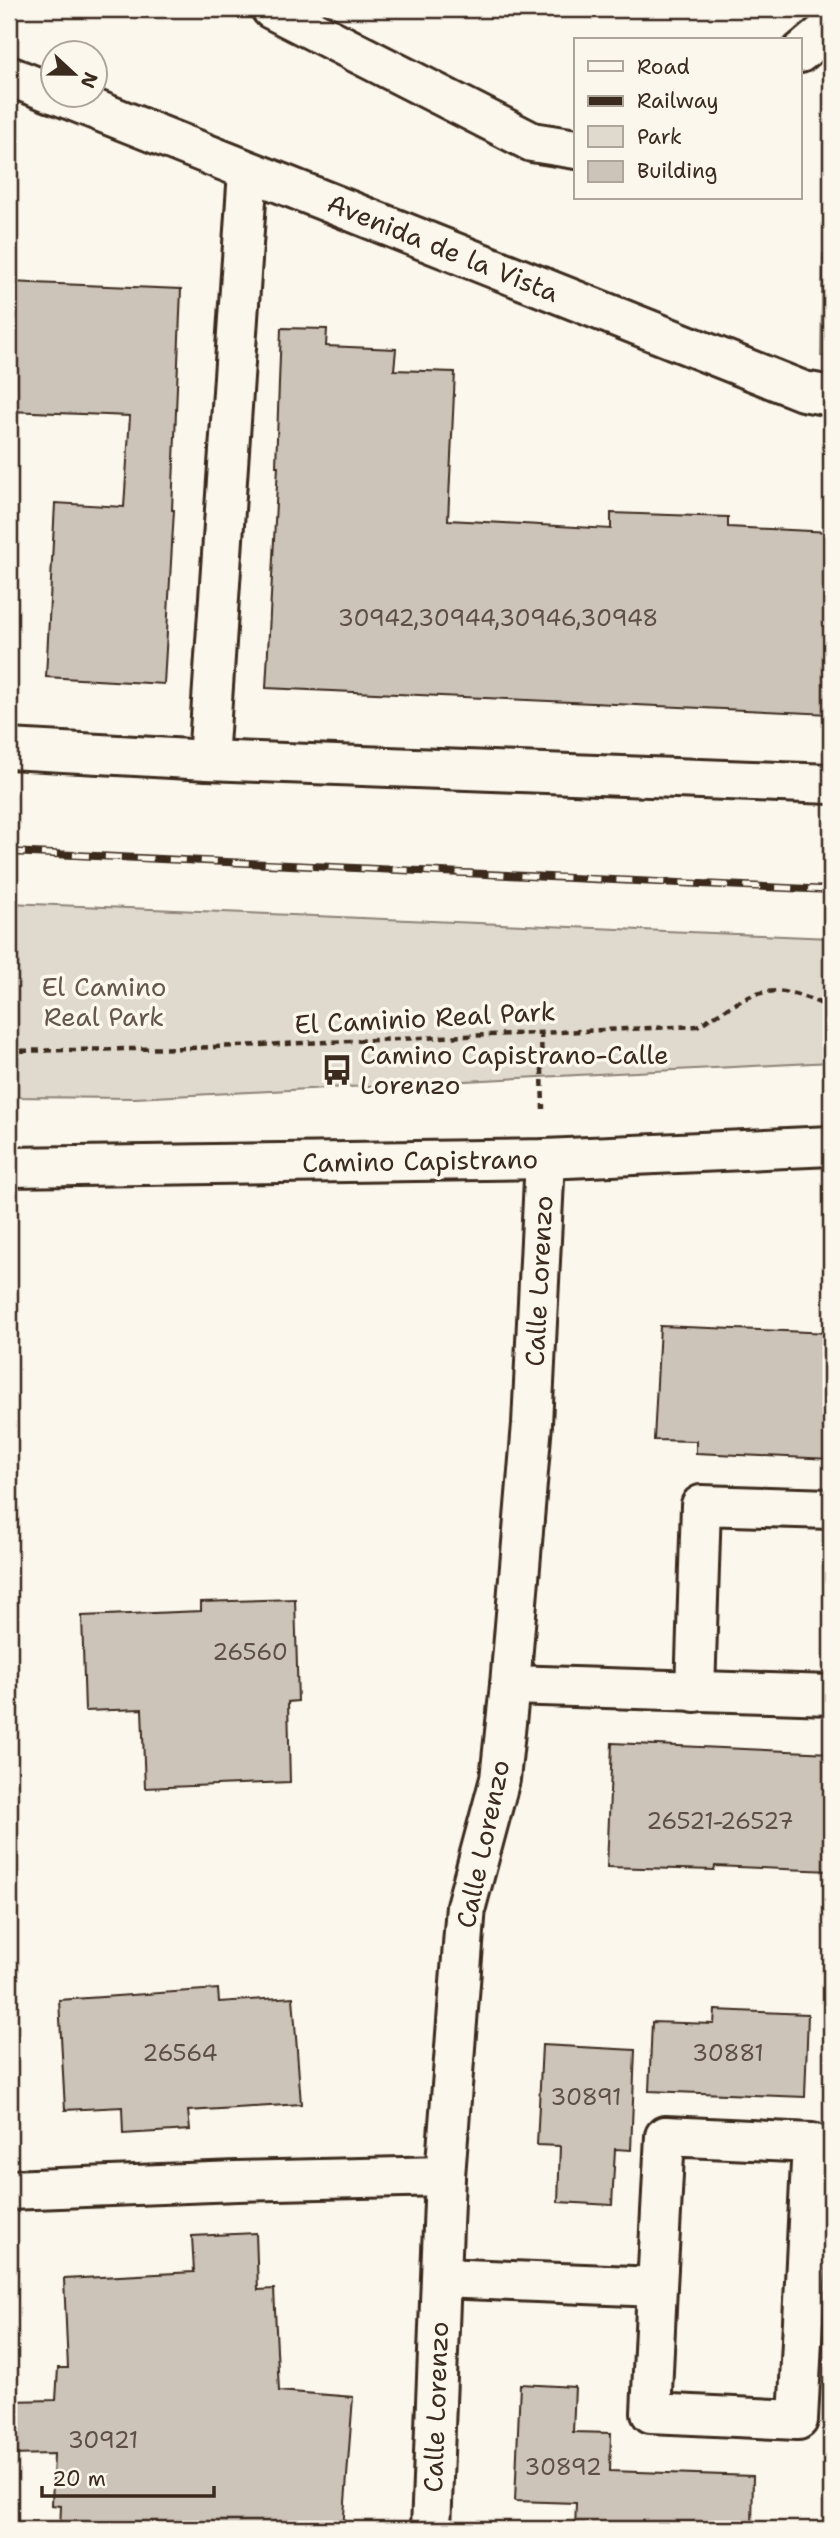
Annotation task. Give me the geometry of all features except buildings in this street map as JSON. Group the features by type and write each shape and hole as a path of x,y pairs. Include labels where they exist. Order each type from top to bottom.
{"street":[{"path":"271,9 532,142 574,149"},
{"path":"802,51 831,27"},
{"name":"Avenida de la Vista","path":"9,76 38,88"},
{"name":"Avenida de la Vista","path":"89,108 803,391 831,396"},
{"path":"208,760 248,171"},
{"path":"9,749 208,760 831,785"},
{"name":"Camino Capistrano","path":"9,1167 545,1159 831,1146"},
{"name":"Calle Lorenzo","path":"431,2529 445,2176 466,1906 499,1779 510,1685 532,1424 545,1159"},
{"path":"695,1692 701,1505 831,1509"},
{"path":"510,1685 831,1695"},
{"path":"665,2136 812,2143 799,2420 651,2413 657,2287 665,2136"},
{"path":"9,2190 445,2176"},
{"path":"442,2278 657,2287"}],"path":[{"name":"El Caminio Real Park","path":"9,1051 190,1048 697,1026 753,994 775,989 804,995 831,1008"},
{"path":"541,1032 545,1159"}],"green space":[{"path":"823,254 831,254 831,357 821,356"},
{"name":"El Camino Real Park","path":"9,903 831,938 831,1062 135,1098 9,1097"}],"railway":[{"path":"9,852 831,890"}],"place":[{"name":"Camino Capistrano-Calle Lorenzo","path":"337,1070"}]}
